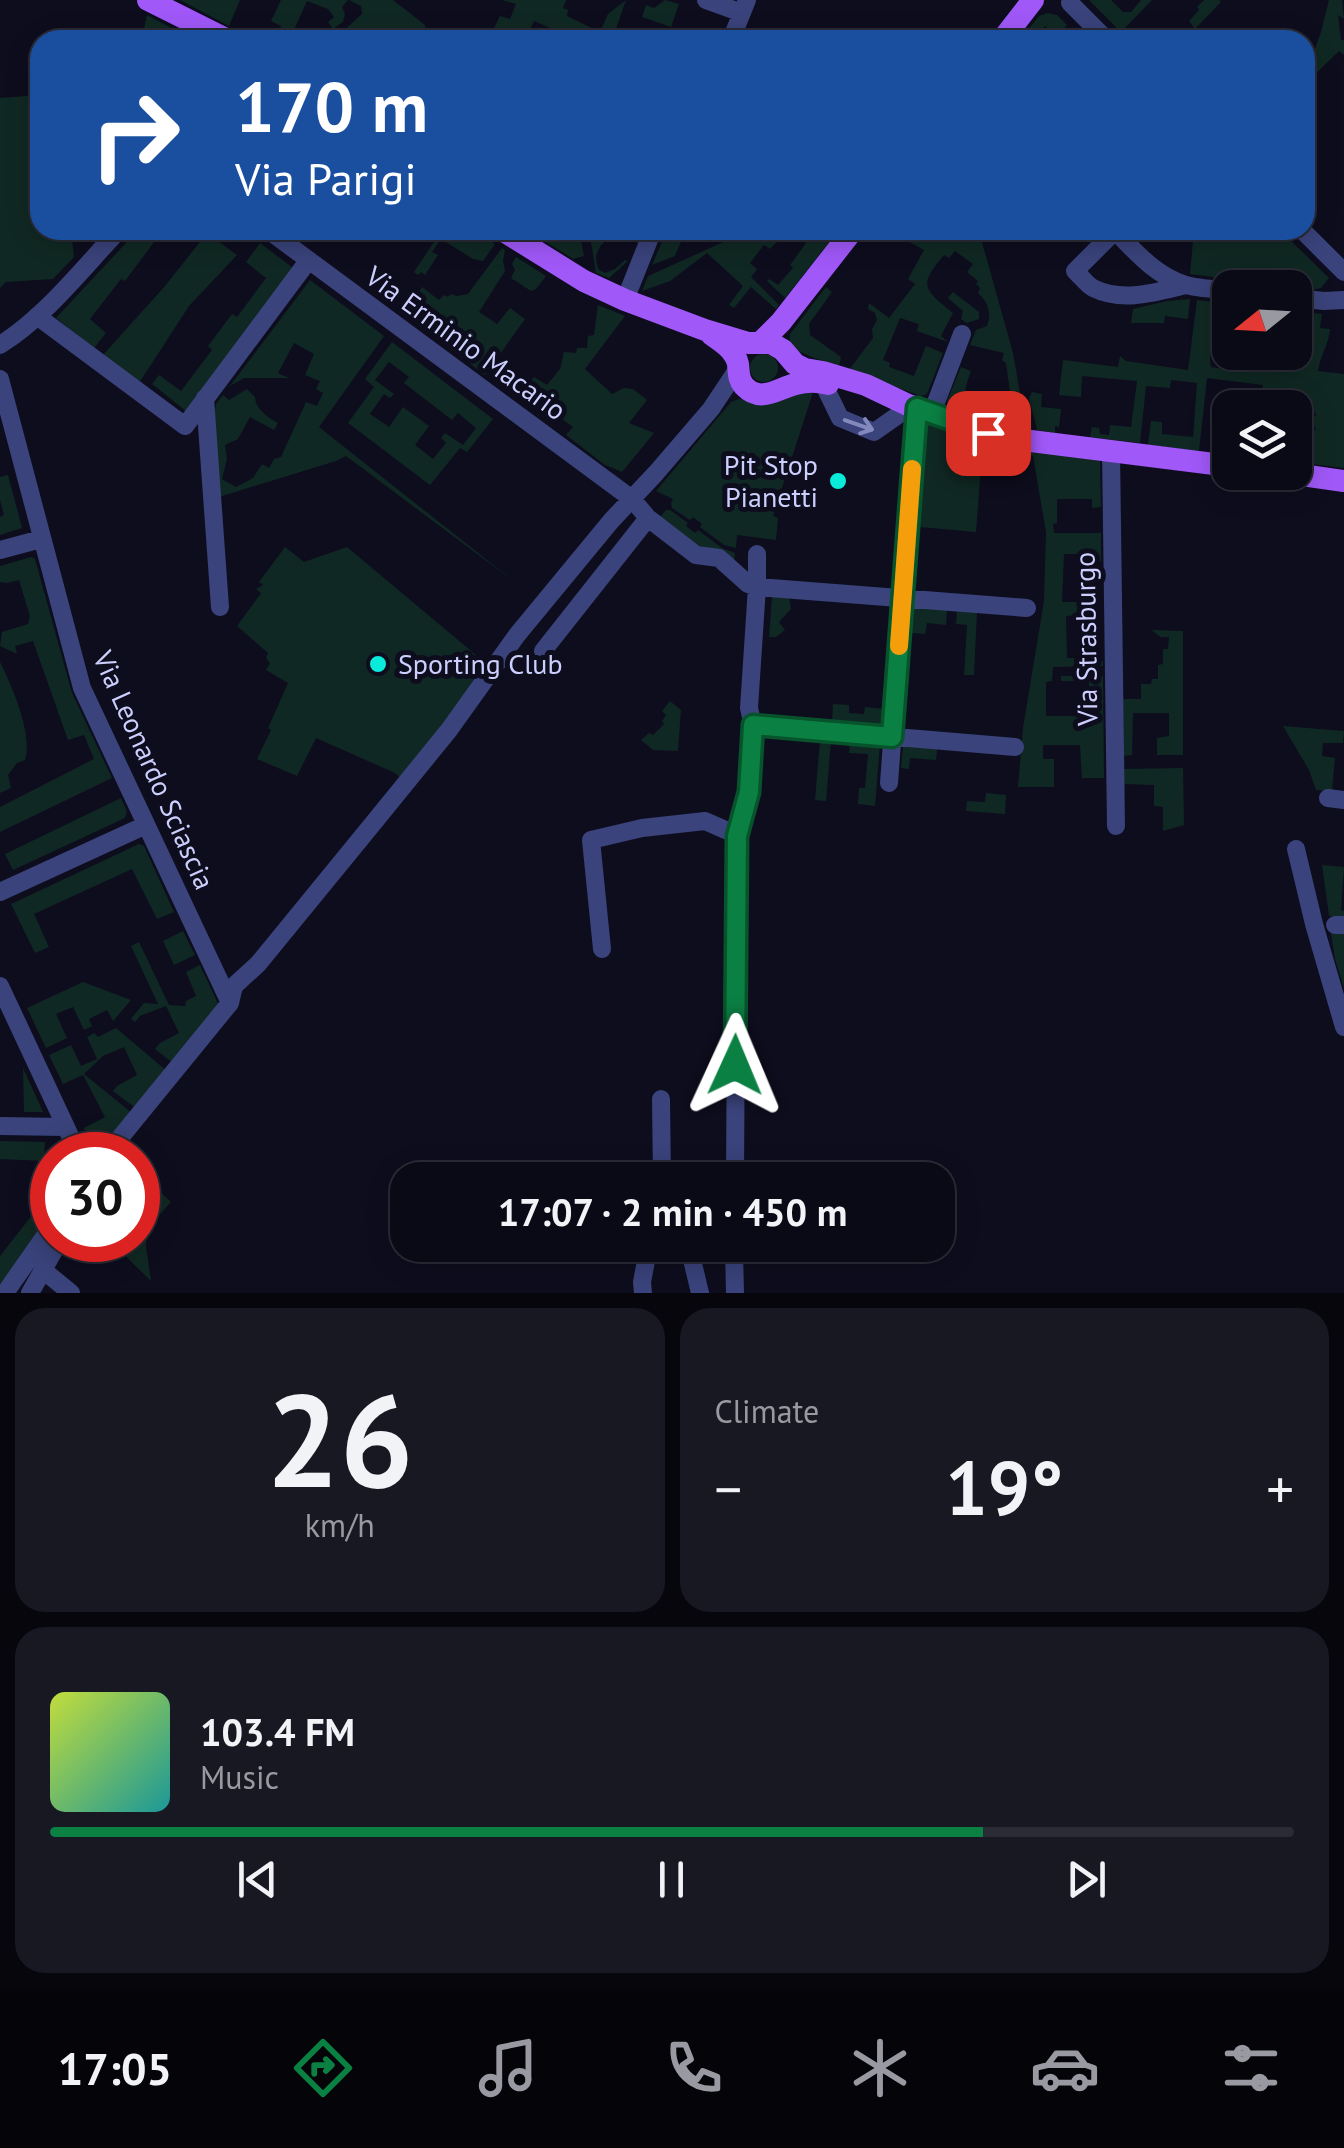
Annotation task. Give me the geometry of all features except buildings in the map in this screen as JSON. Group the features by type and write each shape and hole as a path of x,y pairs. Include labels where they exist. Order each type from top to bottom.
{"main road":[{"path":"148,0 207,30"},
{"path":"1010,30 1033,0"},
{"path":"518,240 584,281 625,300 748,343 771,343 805,369 866,385 988,433 1212,464"},
{"path":"738,367 744,350 759,343 781,322 845,240"},
{"path":"769,391 789,376 789,361 779,338 781,322"},
{"path":"704,330 727,346 744,386 769,391 798,383 823,383 917,408"},
{"path":"1312,476 1344,480"}],"street":[{"path":"706,0 745,6 735,30"},
{"path":"1070,4 1097,30"},
{"path":"0,345 37,316 109,240"},
{"name":"Via Erminio Macario","path":"281,240 632,499 648,518 696,554 718,558 757,587"},
{"path":"625,300 650,240"},
{"path":"1105,240 1075,270 1091,288 1135,296 1186,285 1212,288"},
{"path":"1125,240 1152,268 1186,285"},
{"path":"1312,240 1344,272"},
{"path":"37,316 185,426 308,260"},
{"path":"1312,300 1344,300"},
{"path":"889,783 917,408 962,334"},
{"path":"125,1132 230,1003 234,986 258,964 449,730 517,636 611,521 711,409 738,367"},
{"name":"Via Leonardo Sciascia","path":"0,379 82,688 230,1003"},
{"path":"823,383 840,418 874,432 917,408"},
{"path":"711,409 734,394 769,391"},
{"path":"205,398 220,607"},
{"name":"Via Strasburgo","path":"1111,451 1116,826"},
{"path":"543,651 648,518"},
{"path":"0,550 42,539"},
{"path":"734,1162 737,836 749,792 757,554"},
{"path":"757,587 1027,608"},
{"path":"753,725 1015,747"},
{"path":"602,948 591,840 642,828 705,821 737,836"},
{"path":"0,892 146,825"},
{"path":"1296,849 1344,1027"},
{"path":"0,986 68,1132"},
{"path":"661,1099 662,1162"},
{"path":"0,1126 65,1127"},
{"path":"5,1293 30,1257"},
{"path":"30,1293 48,1262"},
{"path":"643,1293 646,1262"},
{"path":"693,1262 700,1293"},
{"path":"734,1262 735,1293"},
{"path":"43,1270 71,1293"}],"green space":[{"path":"180,0 240,0 229,26"},
{"path":"281,0 348,0 342,7 343,22 333,29 328,22 334,17 328,9 307,1 294,30 280,30 281,26 271,21"},
{"path":"349,0 393,0 425,25 426,30 344,30 362,14 361,6"},
{"path":"502,0 566,0 563,8 568,10 567,16 596,30 555,30 534,21 530,30 493,30 500,16 510,19 516,4"},
{"path":"626,0 616,30 601,30 608,14"},
{"path":"665,0 679,4 671,27 642,17 646,5 654,8"},
{"path":"1089,0 1111,0 1123,12 1131,12 1141,0 1152,0 1123,30"},
{"path":"1204,0 1221,2 1195,29 1189,21"},
{"path":"1329,0 1342,0 1344,19 1338,15 1344,55 1339,51 1315,74 1315,49"},
{"path":"147,15 175,30 144,30"},
{"path":"1057,15 1067,25 1063,30 1045,26 1042,30 1028,30 1039,16"},
{"path":"30,96 30,240 72,240 74,257 53,279 6,282 0,288 0,98"},
{"path":"129,240 156,240 90,319 106,333 94,348 56,318"},
{"path":"201,240 217,240 237,255 189,306 139,383 103,355"},
{"path":"435,240 440,240 432,252 438,255 425,275 414,272"},
{"path":"443,240 489,240 495,244 483,261"},
{"path":"543,240 581,240 584,256 573,259"},
{"path":"591,240 606,240 597,254 599,270 605,273 628,261 609,278 596,273"},
{"path":"663,240 682,240 675,256 652,265"},
{"path":"728,240 774,240 777,242 770,249 764,245 750,263 757,269 751,277 779,305 776,309 751,287 734,308 729,305 743,286 707,253 670,281 642,291 648,276"},
{"path":"803,240 831,240 785,298 767,281 778,285 793,268 790,265 806,243"},
{"path":"906,240 981,240 1013,353 1026,428 1015,426 1006,363 1002,360 1004,353 970,345 976,330 987,326 989,312 978,293 978,281 967,272 973,264 955,251 949,258 944,255 928,280 930,292 953,313 941,336 948,342 917,331 919,324 900,318 883,360 890,363 889,367 914,376 926,346 943,353 927,394 921,396 849,370 873,338 877,320 868,309 869,303 889,318 915,284 908,279 924,250"},
{"path":"1193,240 1290,240 1329,278 1321,288 1313,290 1312,270 1212,270 1212,277 1190,274"},
{"path":"260,243 291,270 186,411 152,384 159,375 181,391 212,350 208,346 232,314 237,317 266,278 246,262"},
{"path":"502,248 505,271 479,312 497,324 510,308 525,319 485,375 404,314 422,287 439,300 444,295 468,294"},
{"path":"516,257 546,276 536,289 531,291 511,278"},
{"path":"310,280 384,336 319,427 516,583 346,456 219,497 214,415 223,395 229,400 247,389 263,412 278,423 274,430 250,417 238,439 225,445 227,459 222,479 236,487 253,478 262,464 269,468 274,459 281,457 306,402 317,406 323,393 316,389 320,381 305,375 314,354 294,343 278,373 289,378 244,378 230,386"},
{"path":"826,287 832,292 809,324 810,335 841,357 839,366 804,354 790,342 790,334"},
{"path":"953,292 979,312 979,319 967,323 961,319 963,311 948,298"},
{"path":"1190,299 1188,319 1165,316 1164,323 1131,323 1133,309"},
{"path":"1197,300 1212,302 1212,370 1312,370 1312,313 1322,314 1320,328 1330,329 1318,371 1344,374 1344,468 1312,464 1312,432 1316,429 1312,419 1316,415 1312,390 1263,390 1263,385 1207,378 1199,451 1148,445 1151,421 1162,422 1162,434 1193,437 1197,383 1171,380 1170,388 1146,386 1140,443 1090,437 1092,427 1109,435 1110,425 1131,427 1137,381 1082,376 1081,397 1059,395 1063,360 1118,367 1120,356 1126,361 1188,370"},
{"path":"598,305 625,316 585,369 612,394 624,388 633,389 647,400 629,423 654,433 622,472 605,465 566,435 573,427 546,407 538,416 538,409 507,370 529,383 534,377 547,385 560,369 564,352 576,353 577,348 587,348 588,336 594,335"},
{"path":"392,342 493,419 467,452 460,448 430,485 348,423 374,387 365,379","holes":["389,362 409,377 404,383 452,420 458,413 476,428 463,445 445,433 441,438 446,443 433,459 415,445 429,426 403,407 389,427 370,414 384,394 390,398 394,394 375,380"]},
{"path":"764,354 774,358 778,368 774,378 764,382 754,378 750,368 754,358"},
{"path":"961,367 971,371 966,401 1005,424 949,406 947,401"},
{"path":"814,389 773,516 778,518 776,540 737,535 736,548 724,545 693,517 690,520 672,508 673,499 656,491 731,402"},
{"path":"1032,392 1042,394 1041,407 1061,409 1055,433 1037,430 1029,398"},
{"path":"927,422 983,441 976,532 920,527"},
{"path":"1014,448 1100,461 1101,507 1092,508 1092,499 1057,499 1057,523 1053,524 1054,533 1101,533 1101,562 1088,562 1088,554 1064,554 1062,602 1080,602 1080,615 1066,616 1067,658 1074,658 1075,663 1103,661 1103,666 1053,667 1052,681 1046,682 1046,716 1089,716 1089,681 1061,681 1061,676 1103,676 1104,778 1082,778 1080,745 1043,745 1043,759 1054,759 1054,787 1018,787 1023,728 1044,601 1046,532 1033,456 1012,451"},
{"path":"8,475 22,528 0,535 0,517 4,515 0,477"},
{"path":"666,510 688,523 686,526 695,533 698,530 735,553 734,564 702,548 659,518"},
{"name":"Sporting Club","path":"285,547 304,562 347,547 489,666 401,779 316,738 297,776 257,759 288,683 266,670 270,663 268,653 237,626 261,593 256,589 263,585 259,582"},
{"path":"35,559 72,693 112,778 0,832 0,807 94,759 84,735 68,740 33,641 15,646 17,654 0,646 2,632 28,624 30,616 19,580 0,582 0,566"},
{"path":"772,596 789,598 791,609 779,622 785,630 776,637 769,637"},
{"path":"914,608 947,610 946,625 927,623 925,634 912,633"},
{"path":"957,611 977,612 974,675 964,675 967,625 956,624"},
{"path":"1151,630 1183,631 1183,755 1157,755 1157,738 1169,736 1169,713 1133,713 1132,755 1124,756 1123,699 1141,699 1141,684 1158,679 1163,649 1168,649 1169,637"},
{"path":"0,662 20,710 27,749 25,760 17,763 8,775 11,788 0,793"},
{"path":"670,701 681,710 678,751 653,750 641,740 664,724 666,715 662,711"},
{"path":"833,704 849,705 849,713 864,714 865,707 884,709 882,728 832,724"},
{"path":"1283,726 1344,731 1343,743 1323,743 1322,756 1335,758 1332,791 1316,790"},
{"path":"820,740 831,741 826,801 815,800"},
{"path":"850,742 880,744 875,806 858,804 859,788 865,788 868,754 849,753"},
{"path":"903,746 937,749 936,760 910,758 909,769 901,768"},
{"path":"1183,768 1184,825 1163,831 1163,807 1154,806 1154,785 1124,784 1124,769"},
{"path":"986,793 1006,795 1005,814 966,811 967,801 985,802"},
{"path":"121,798 127,811 125,818 13,870 5,854"},
{"path":"139,844 144,846 174,912 157,919 132,869 34,914 49,947 35,953 11,904"},
{"path":"1322,865 1344,867 1344,917 1329,916"},
{"path":"183,931 195,955 174,965 163,941"},
{"path":"1331,933 1344,934 1344,988 1335,959"},
{"path":"139,942 169,1005 185,1006 186,1001 196,996 186,972 200,965 220,1008 174,1064 155,1049 179,1033 166,1006 140,1016 135,1022 131,1019 144,1003 158,1004 131,946"},
{"path":"83,982 131,1000 113,1021 107,1010 89,1019 92,1026 84,1030 73,1007 56,1014 67,1038 46,1048 27,1008"},
{"path":"116,1028 168,1072 137,1109 113,1091 137,1075 124,1047 103,1056 84,1074 133,1114 118,1132 86,1132 84,1128 105,1117 83,1075 63,1084 49,1055 71,1045 81,1066 97,1059 87,1037 94,1033 98,1037"},
{"path":"23,1068 43,1112 24,1112"},
{"path":"0,1141 30,1142 30,1160 0,1159"},
{"path":"160,1192 171,1202 160,1214"},
{"path":"30,1218 30,1245 0,1285 0,1256"},
{"path":"132,1262 148,1262 151,1281"}],"slow traffic":[{"path":"899,646 912,469"}],"place":[{"name":"Pit Stop Pianetti","path":"838,481"},
{"name":"Sporting Club","path":"378,664"}],"route":[{"path":"735,1065 737,836 749,792 753,725 892,737 917,408 988,433"}]}
